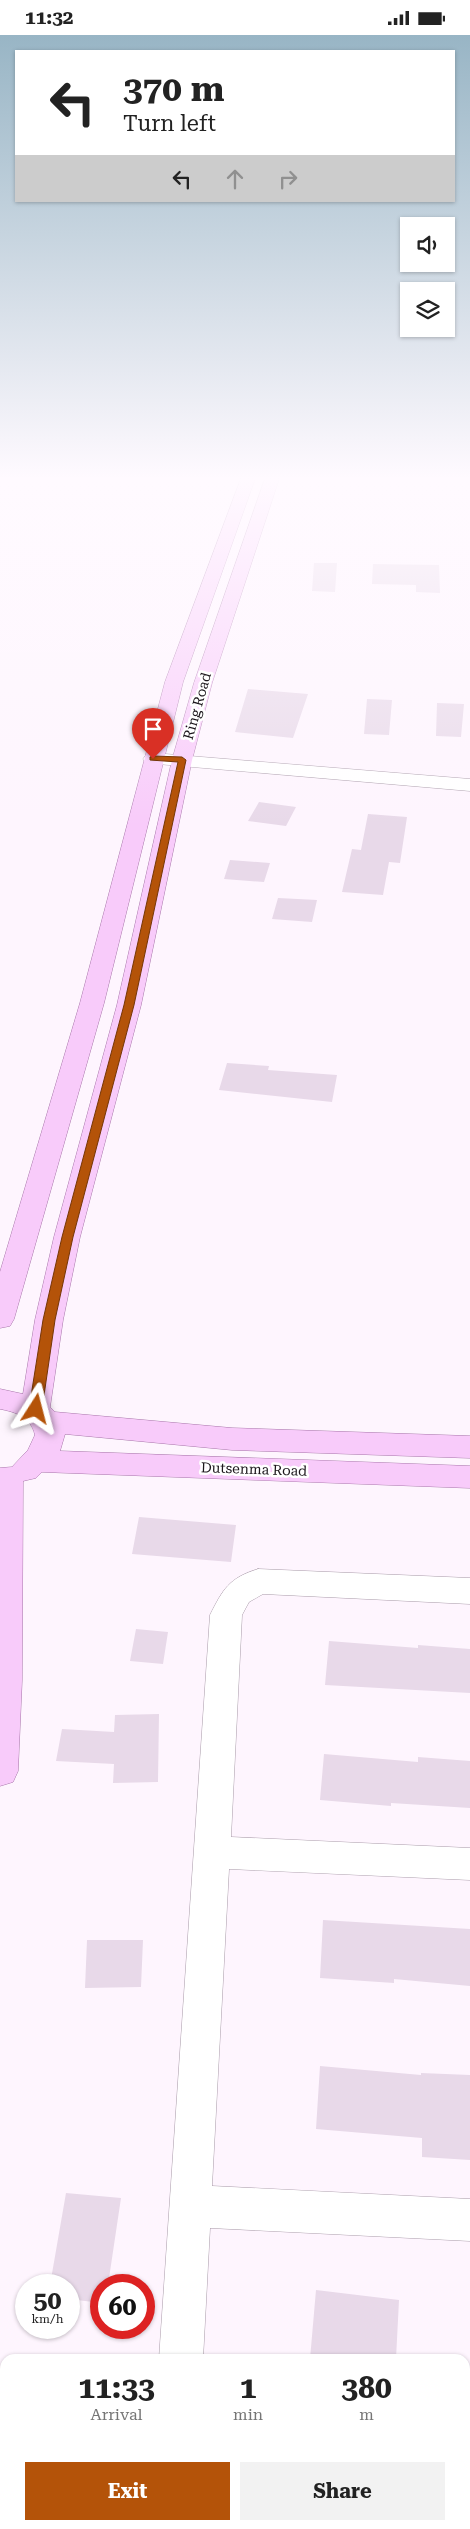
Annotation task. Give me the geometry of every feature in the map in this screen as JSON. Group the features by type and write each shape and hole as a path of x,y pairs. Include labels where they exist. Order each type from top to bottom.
{"main road":[{"path":"0,1319 92,1003 174,682 207,592"},
{"name":"Ring Road","path":"38,1461 47,1449 50,1435 41,1415 49,1320 67,1237 129,1005 182,760 203,683 234,592"},
{"path":"0,1399 18,1401 41,1415 232,1439 470,1447"},
{"path":"0,1771 5,1680 4,1477 25,1471 38,1461"},
{"name":"Dutsenma Road","path":"38,1461 470,1477"}],"street":[{"path":"153,759 470,785"},
{"path":"181,2354 226,1615 238,1593 258,1581 470,1591"},
{"path":"212,1852 470,1864"},
{"path":"190,2206 470,2220"}],"building":[{"path":"248,689 308,694 293,738 235,732"},
{"path":"367,699 392,700 389,735 364,734"},
{"path":"437,703 464,704 461,737 436,736"},
{"path":"259,802 296,807 286,826 248,821"},
{"path":"368,814 407,817 400,863 389,862 383,895 342,892 352,849 361,850"},
{"path":"230,860 270,863 264,882 224,879"},
{"path":"278,898 317,900 312,922 272,919"},
{"path":"227,1063 269,1066 268,1070 337,1075 332,1102 219,1090"},
{"path":"139,1517 236,1525 231,1562 132,1554"},
{"path":"136,1629 168,1632 163,1664 130,1661"},
{"path":"329,1641 418,1648 418,1645 470,1649 470,1693 325,1685"},
{"path":"159,1714 158,1782 113,1783 114,1764 56,1761 62,1729 114,1732 115,1715"},
{"path":"324,1754 418,1762 418,1757 470,1761 470,1808 391,1803 391,1806 320,1800"},
{"path":"323,1920 470,1929 470,1986 394,1979 394,1983 320,1978"},
{"path":"87,1940 143,1940 141,1987 85,1988"},
{"path":"320,2066 421,2075 421,2073 470,2075 470,2160 422,2157 422,2138 316,2129"},
{"path":"66,2193 121,2198 110,2274 90,2274 90,2302 80,2300 80,2274 52,2274"},
{"path":"316,2290 399,2300 396,2354 310,2354"}],"route":[{"path":"36,1409 49,1320 67,1237 129,1005 182,760 153,759"}]}
